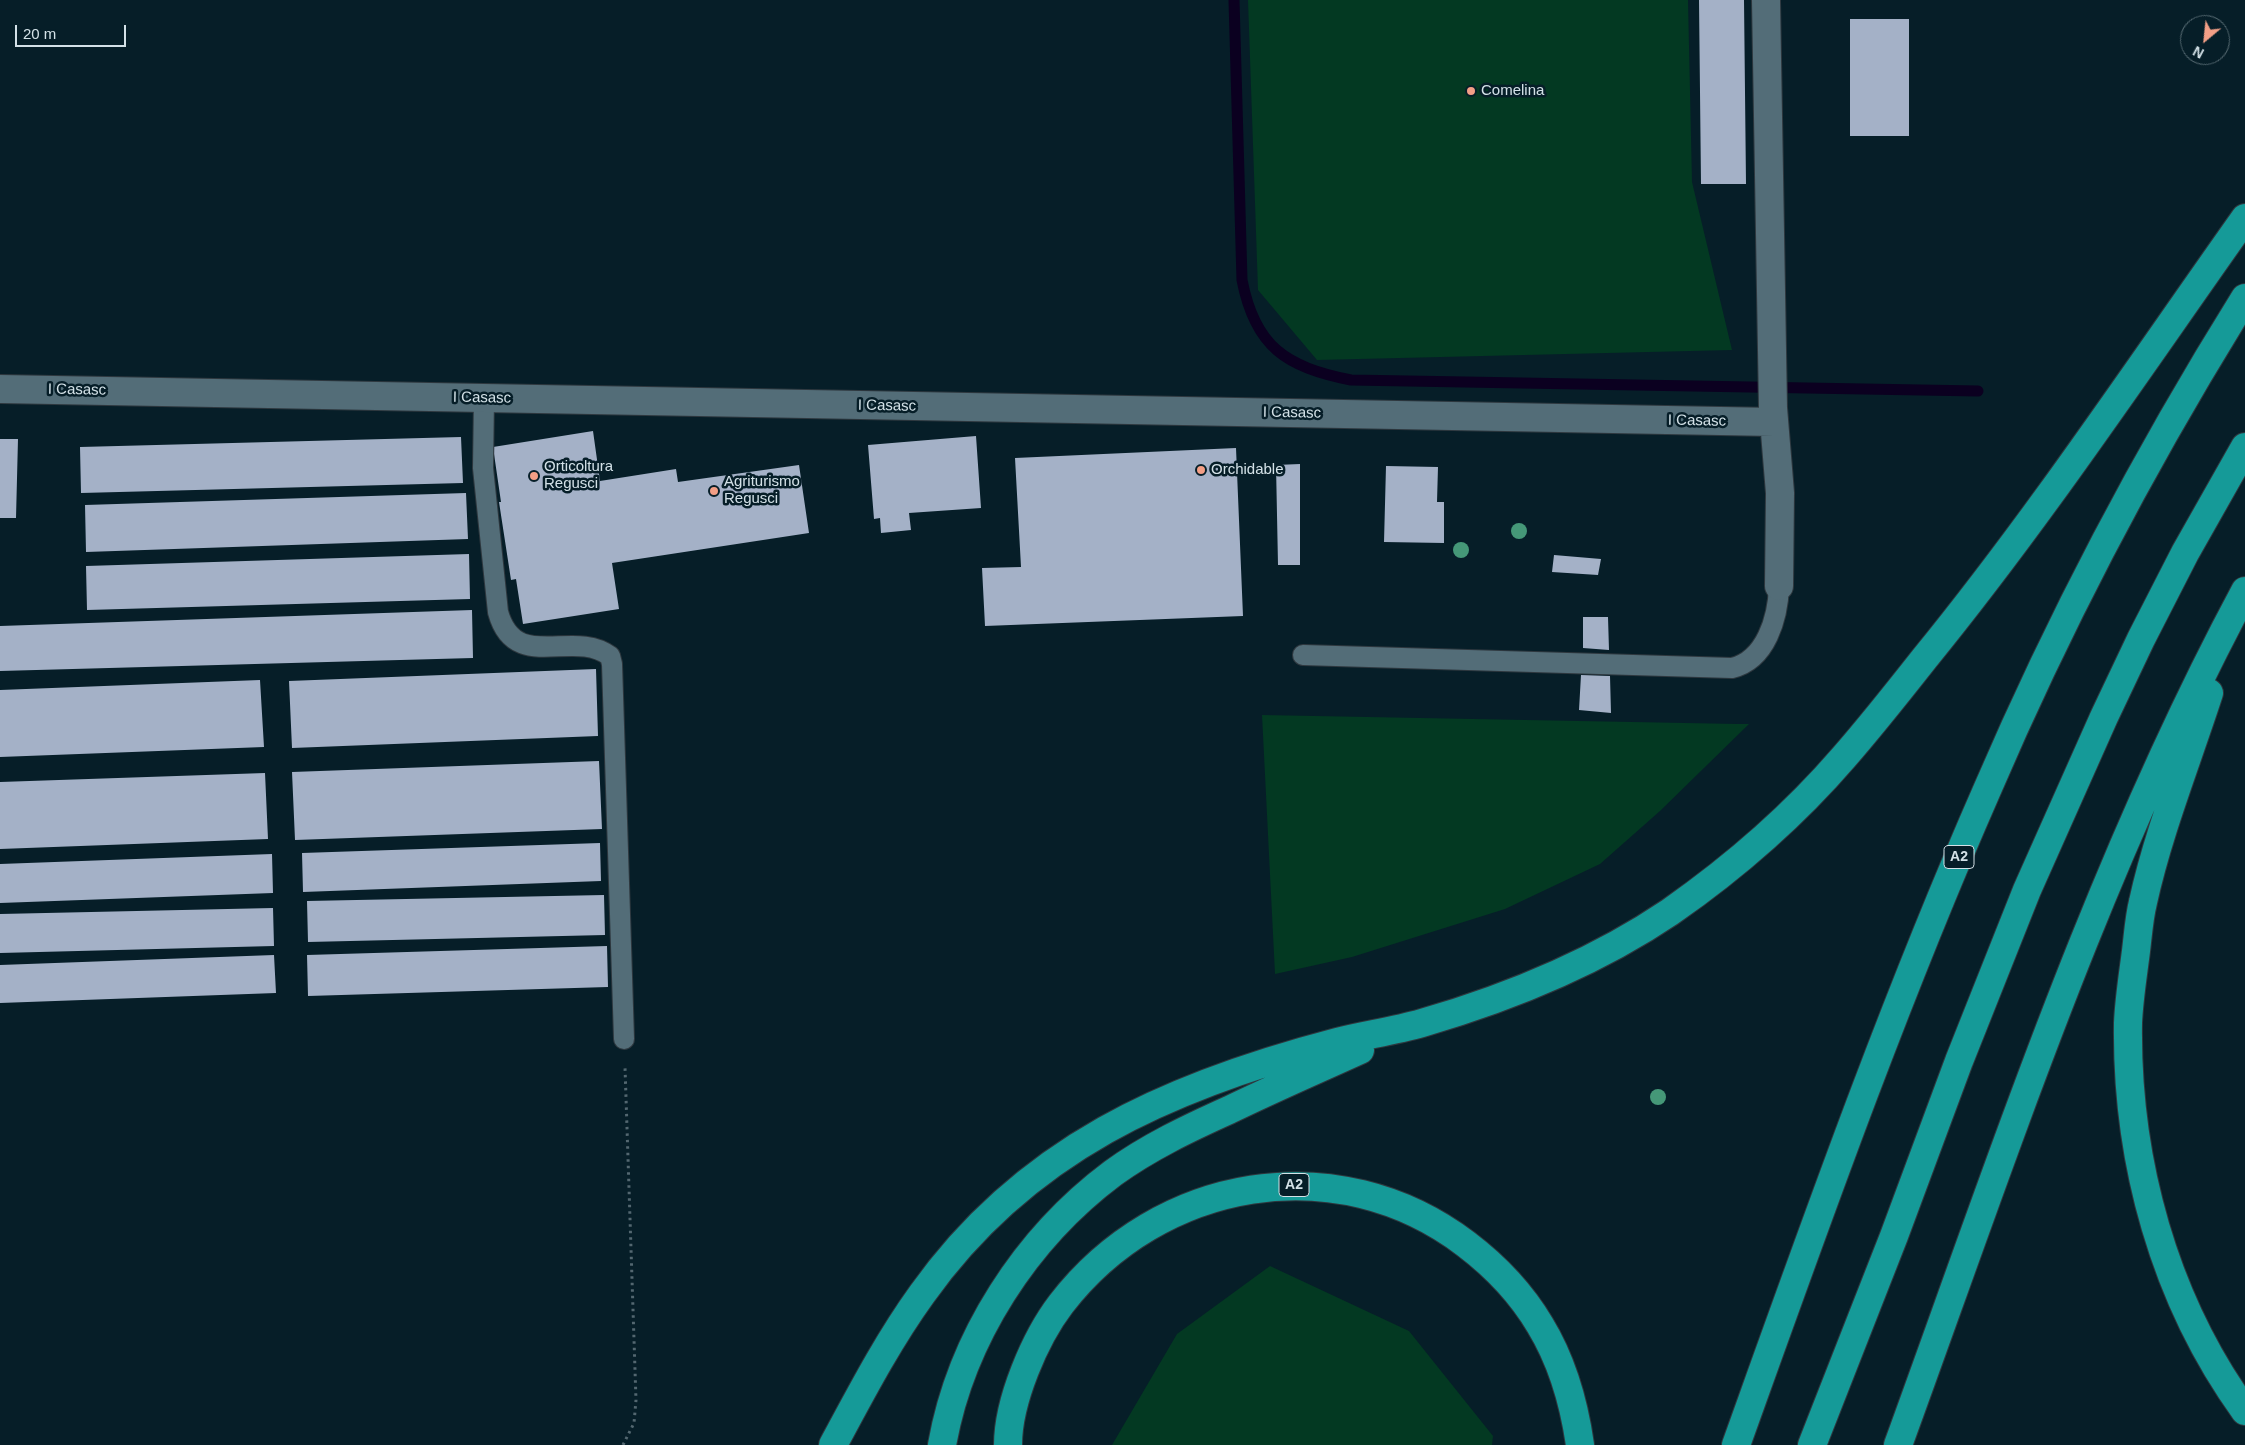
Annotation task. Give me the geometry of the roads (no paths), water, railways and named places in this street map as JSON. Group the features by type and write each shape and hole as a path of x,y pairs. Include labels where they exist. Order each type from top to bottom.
{"highway":[{"path":"834,1445 891,1341 921,1294 948,1260 988,1216 1050,1163 1124,1119 1203,1084 1338,1042 1420,1023 1468,1008 1552,976 1628,938 1669,912 1749,851 1794,809 1842,759 1966,608 2026,527 2245,218"},
{"name":"A2","path":"1736,1445 1862,1098 1987,789 2036,682 2115,525 2164,432 2245,298"},
{"path":"1812,1445 1894,1236 1959,1061 2027,890 2104,717 2142,639 2185,553 2245,447"},
{"path":"2242,597 2168,817 2145,894 2128,1021 2133,1113 2139,1163 2153,1220 2168,1269 2207,1352 2245,1411"},
{"path":"1898,1445 2006,1144 2081,948 2164,755 2242,597"},
{"path":"942,1445 952,1401 963,1370 978,1336 996,1304 1037,1246 1085,1197 1114,1173 1180,1133 1420,1023"},
{"name":"A2","path":"1008,1445 1012,1415 1031,1356 1054,1313 1086,1274 1132,1237 1192,1204 1244,1190 1287,1185 1342,1190 1398,1205 1423,1216 1452,1233 1499,1272 1517,1292 1539,1323 1555,1354 1568,1391 1580,1445"}],"street":[{"path":"1766,0 1774,415 1780,493 1779,586"},
{"name":"I Casasc","path":"0,389 484,398 1774,415"}],"lane":[{"path":"484,398 482,468 498,612 502,626 508,635 530,646 596,648 610,656 612,664 624,1039"},
{"path":"1304,655 1732,668 1743,665 1754,658 1762,646 1774,621 1779,598 1779,586"}],"waterway":[{"path":"1234,0 1242,280 1255,322 1265,338 1291,360 1328,375 1351,380 1978,391"}],"place":[{"name":"Comelina","path":"1471,91"},
{"name":"Orchidable","path":"1201,470"},
{"name":"Orticoltura Regusci","path":"534,476"},
{"name":"Agriturismo Regusci","path":"714,491"}]}
